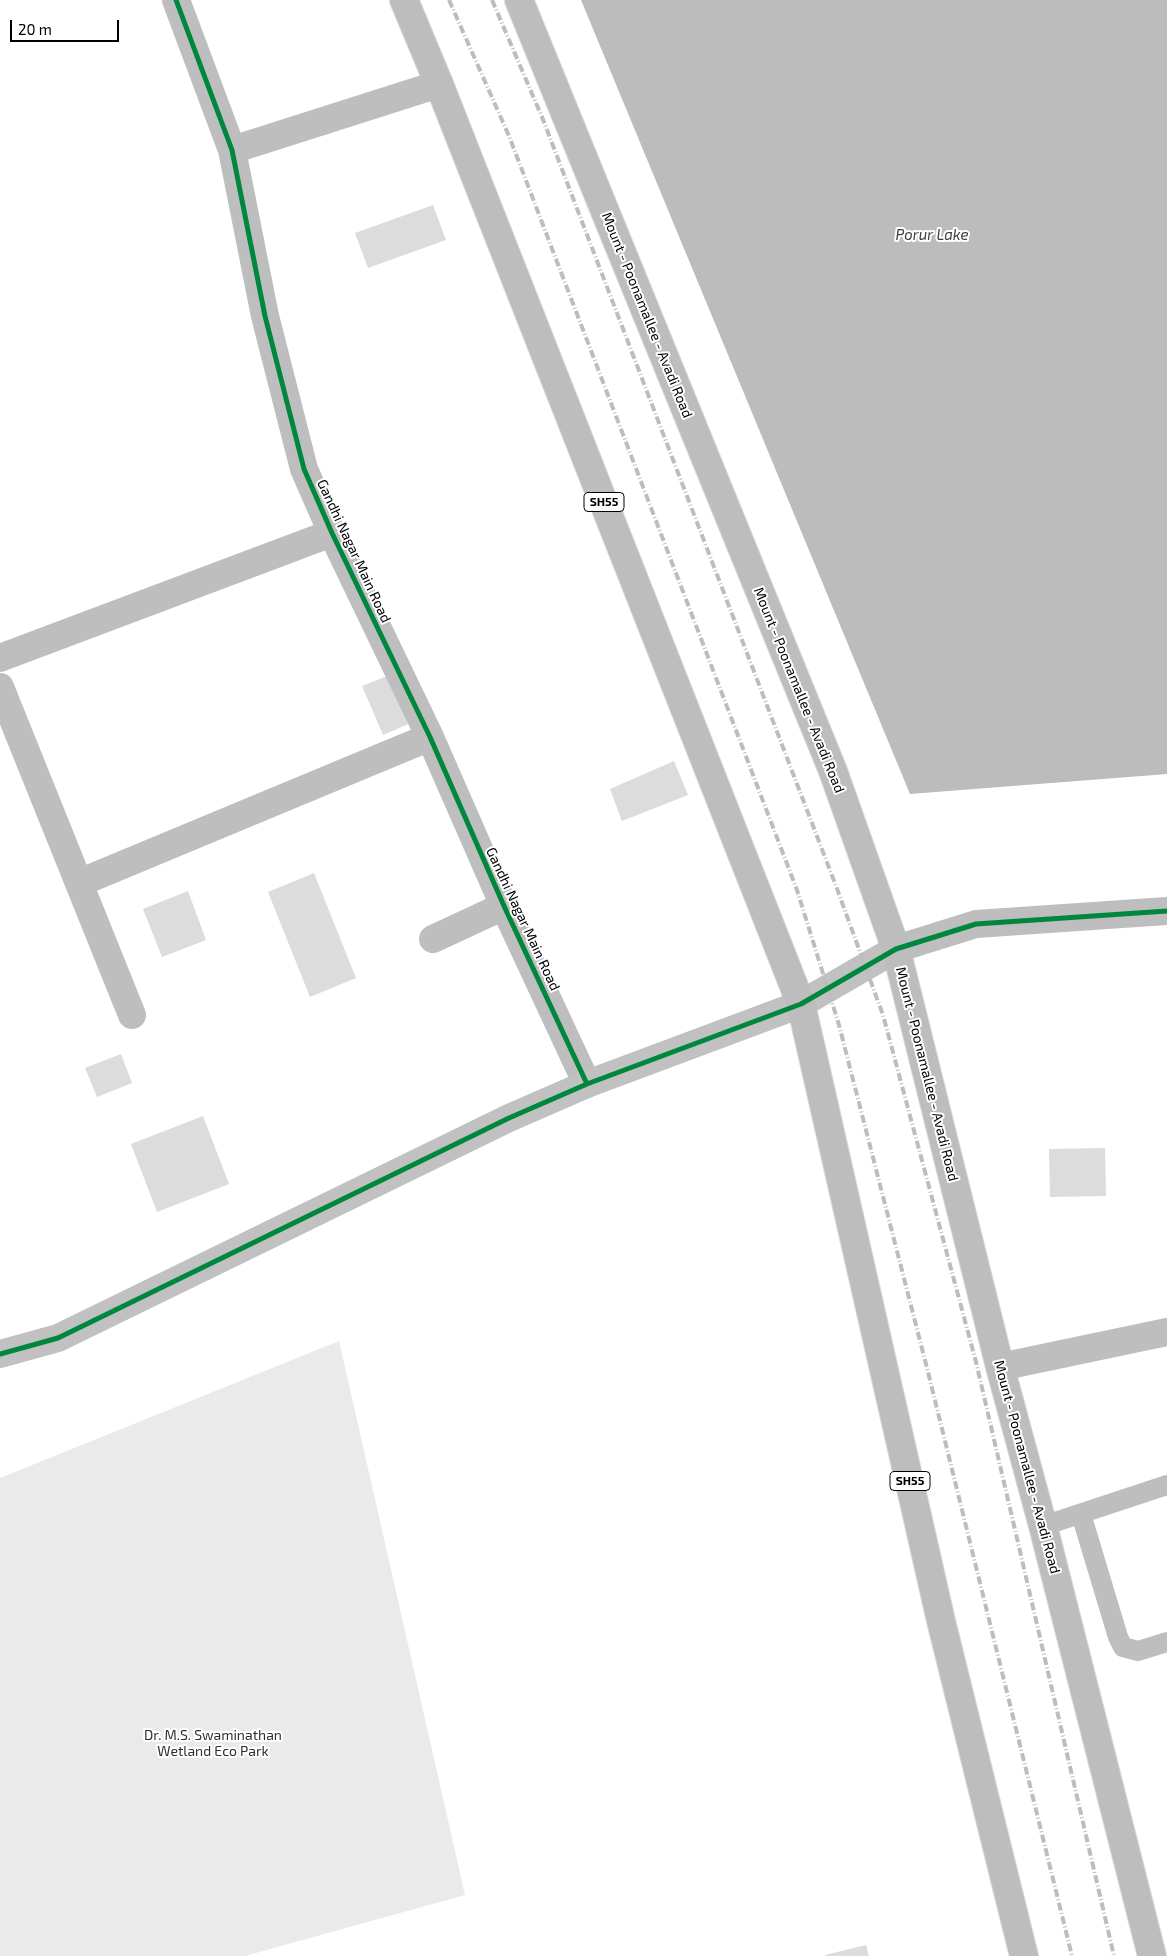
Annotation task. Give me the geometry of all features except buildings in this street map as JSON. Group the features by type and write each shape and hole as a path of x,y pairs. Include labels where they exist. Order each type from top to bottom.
{"main road":[{"name":"SH55","path":"404,0 439,84 801,1004 941,1621 1024,1956"},
{"name":"Mount - Poonamallee - Avadi Road","path":"519,0 833,771 896,950 1000,1367 1043,1526 1152,1956"}],"street":[{"name":"Gandhi Nagar Main Road","path":"176,0 232,150 265,316 304,469 332,533 430,737 504,906 587,1084"},
{"path":"232,150 439,84"},
{"path":"0,658 332,533"},
{"path":"0,687 132,1015"},
{"path":"80,883 430,737"},
{"path":"433,939 504,906"},
{"path":"0,1354 58,1338 509,1118 587,1084 801,1004 896,950 976,924 1167,911"},
{"path":"1000,1367 1167,1332"}],"lane":[{"path":"1043,1526 1167,1485"},
{"path":"1081,1514 1118,1638 1123,1647 1138,1651 1167,1642"}],"green space":[{"name":"Dr. M.S. Swaminathan Wetland Eco Park","path":"339,1341 465,1895 245,1956 0,1956 0,1478"}],"water":[{"name":"Porur Lake","path":"581,0 1167,0 1167,774 910,794"}],"railway":[{"path":"449,0 509,136 797,890 839,1025 928,1372 1072,1956"},
{"path":"492,0 542,117 836,886 883,1015 976,1362 1114,1956"}],"cycle path":[{"path":"176,0 232,150 265,316 304,469 332,533 430,737 504,906 587,1084"},
{"path":"0,1354 58,1338 509,1118 587,1084 801,1004 896,949 976,924 1167,911"}]}
